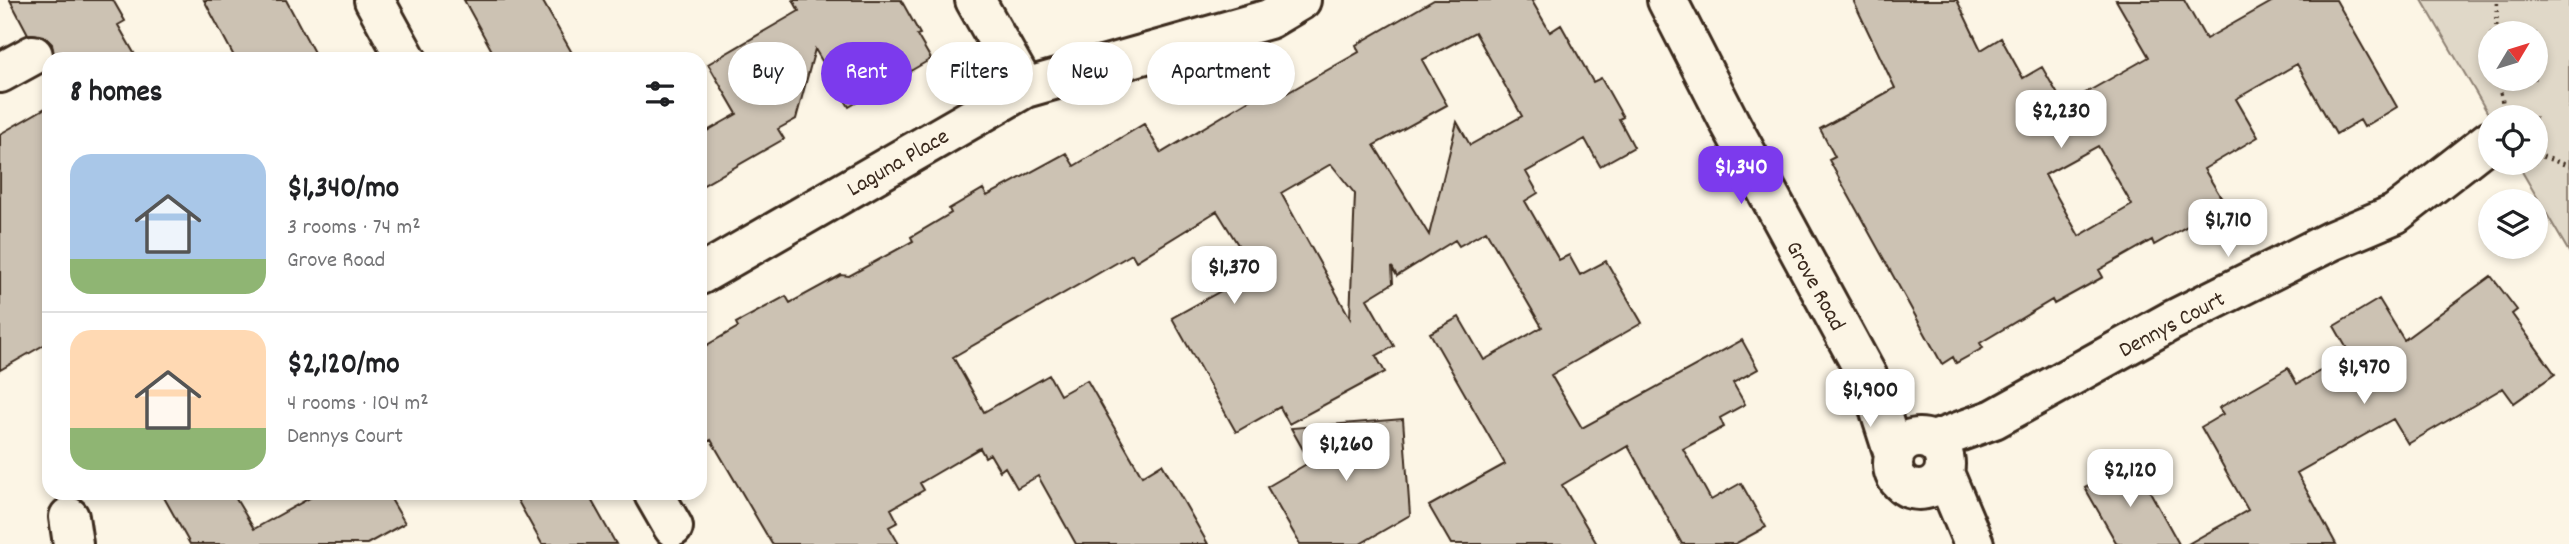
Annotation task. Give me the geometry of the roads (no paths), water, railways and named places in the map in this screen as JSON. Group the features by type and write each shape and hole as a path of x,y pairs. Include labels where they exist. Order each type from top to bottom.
{"street":[{"path":"374,0 403,52"},
{"path":"975,0 999,42"},
{"name":"Laguna Place","path":"1033,86 1269,19 1301,0"},
{"name":"Grove Road","path":"1667,0 1730,123 1871,383 1926,460 1973,544"},
{"path":"0,73 33,55"},
{"name":"Laguna Place","path":"707,271 995,105"},
{"name":"Dennys Court","path":"1926,460 1994,419 2171,321 2331,241 2395,214 2478,149"},
{"name":"Grove Road","path":"1926,460 1965,544"},
{"path":"657,500 673,527"}]}
